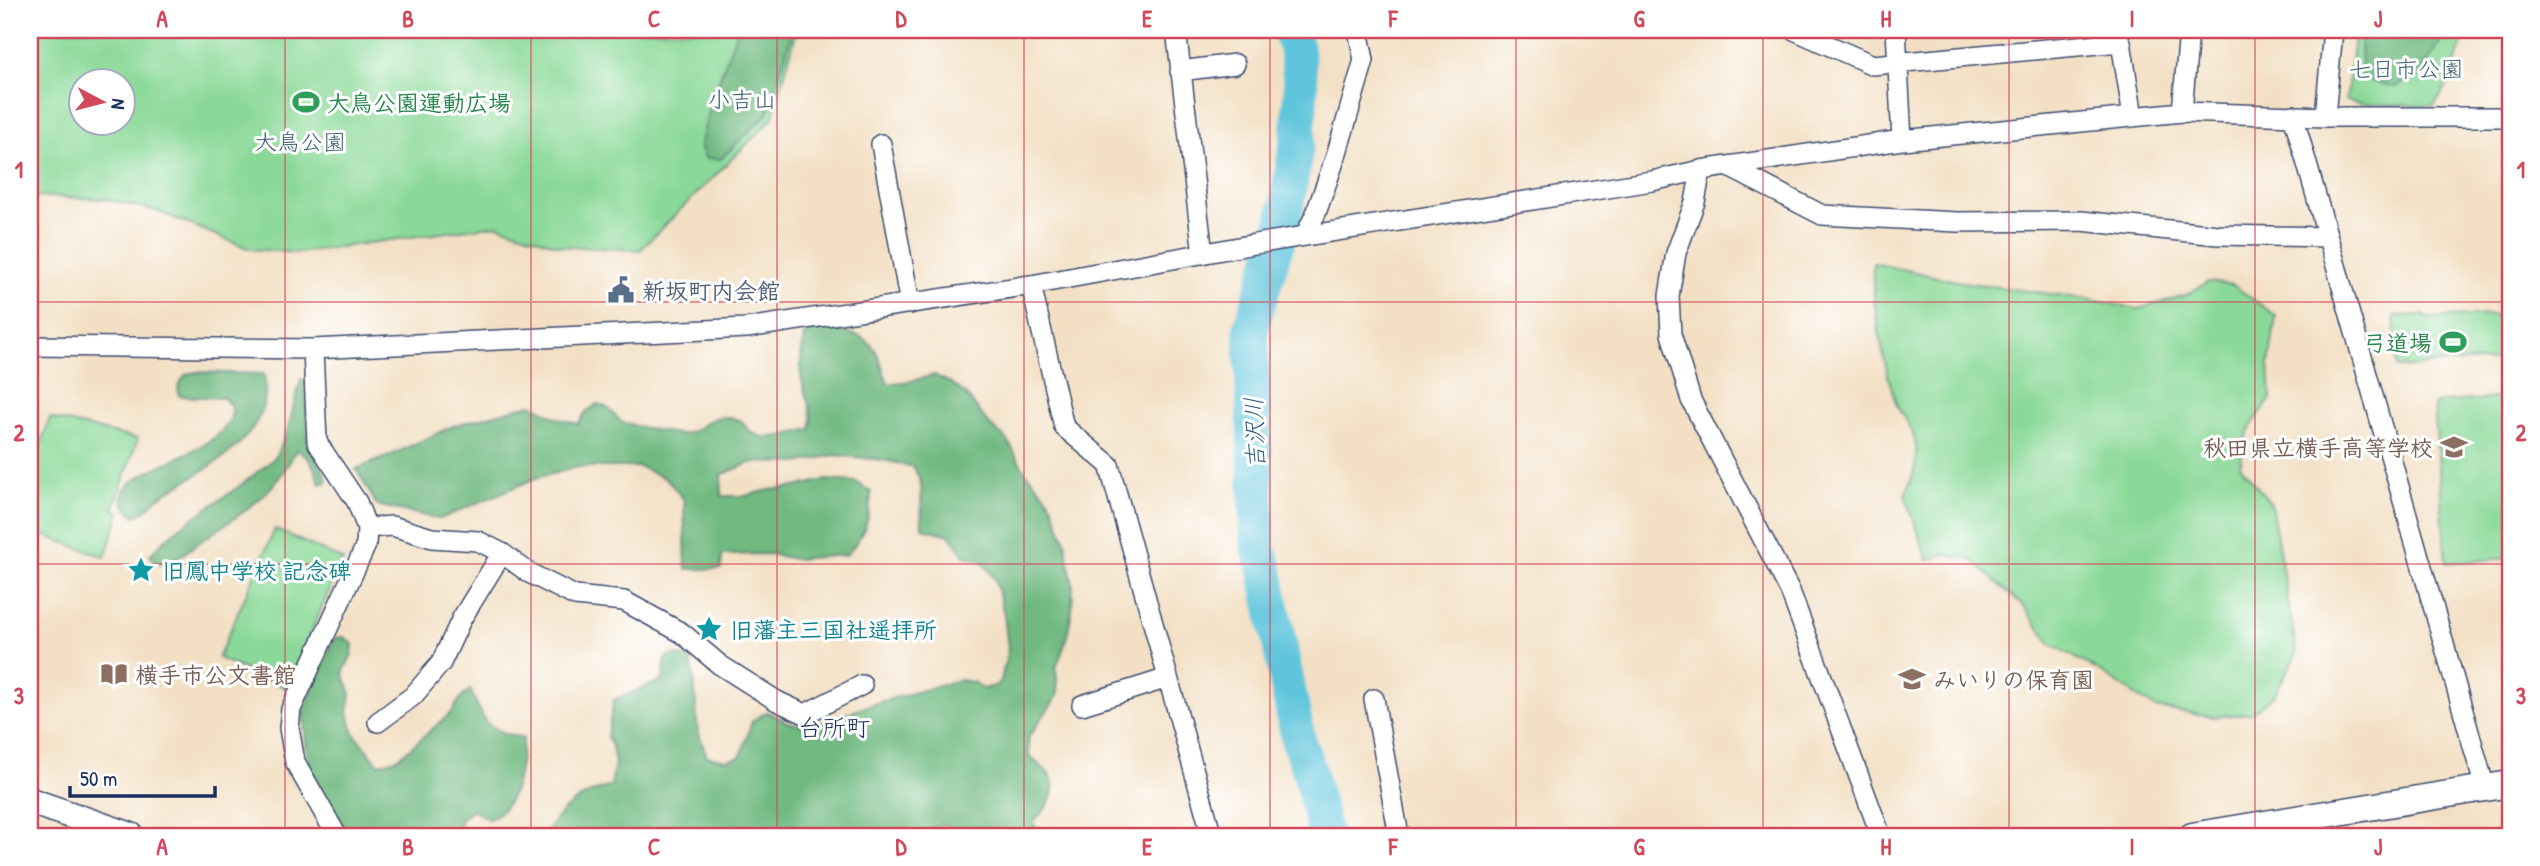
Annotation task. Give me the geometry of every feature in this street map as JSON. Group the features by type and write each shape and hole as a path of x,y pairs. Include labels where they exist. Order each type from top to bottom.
{"main road":[{"path":"2192,836 2498,786"},
{"path":"30,801 131,836"}],"street":[{"path":"1176,30 1203,254"},
{"path":"1305,236 1336,156 1364,60 1358,30"},
{"path":"1794,30 1873,65 2121,42 2133,117"},
{"path":"1896,30 1902,140"},
{"path":"2182,112 2189,30"},
{"path":"2325,117 2333,30"},
{"path":"1180,71 1236,64"},
{"path":"30,346 313,349 747,328 1031,285 1255,244 1652,181 1701,170 1902,140 2182,112 2325,117 2510,117"},
{"path":"2293,115 2328,237 2498,786"},
{"path":"881,144 909,304"},
{"path":"1727,166 1822,215 1957,222 2081,221 2218,236 2328,237"},
{"path":"1701,170 1695,202 1676,253 1669,296 1671,334 1691,400 1790,591 1881,836"},
{"path":"1031,285 1064,427 1109,465 1212,836"},
{"path":"313,349 317,442 356,502 367,528 366,545 291,709 289,728 296,762 337,836"},
{"path":"367,528 392,526 432,538 478,541 502,553 529,573 575,596 624,601 682,633 720,665 777,701 805,714 862,685"},
{"path":"378,722 413,696 441,663 462,618 502,553"},
{"path":"1083,705 1168,678"},
{"path":"1374,699 1399,836"}],"green space":[{"name":"大鳥公園","path":"30,30 797,30 772,119 640,250 561,246 497,225 298,253 250,249 157,211 105,199 30,196"},
{"name":"小吉山","path":"737,30 793,30 768,113 721,159 705,158 700,146 710,106"},
{"name":"七日市公園","path":"2355,30 2467,30 2447,85 2434,106 2346,101"},
{"path":"2360,30 2448,30 2420,75 2394,87 2361,78"},
{"path":"1873,263 1961,282 2081,298 2138,309 2186,295 2208,282 2233,285 2276,316 2269,364 2271,399 2246,438 2240,465 2271,504 2297,653 2274,695 2251,713 2213,717 2155,708 2050,643 2025,608 1972,560 1943,554 1928,560 1905,495 1915,466 1916,444 1896,403 1887,371 1876,315"},
{"name":"弓道場","path":"2510,314 2510,360 2397,368 2394,316 2425,315 2426,318"},
{"path":"824,328 857,335 870,343 889,384 934,375 951,383 966,395 989,424 1008,441 1024,470 1052,505 1065,541 1073,585 1072,611 1066,641 1056,668 1058,695 1028,738 1029,756 1047,772 1053,785 1048,805 1033,821 1044,836 993,831 985,836 955,836 950,827 942,824 923,835 857,835 814,831 784,836 545,836 564,810 581,798 611,786 615,763 612,746 607,737 614,700 663,680 666,657 676,655 690,659 698,730 702,743 707,756 727,760 741,756 752,721 767,712 787,722 810,727 873,704 959,680 973,682 983,689 995,686 1001,681 1008,649 1004,614 995,580 982,561 964,556 950,535 922,528 921,483 914,467 883,460 834,455 798,463 752,462 721,475 722,496 745,496 825,480 856,482 871,492 865,526 846,555 795,559 769,554 722,555 721,569 686,569 684,500 667,479 640,467 578,467 536,478 440,519 377,505 356,469 453,426 532,404 557,418 578,424 586,412 597,404 609,409 622,422 678,434 690,433 721,417 742,421 748,429 763,437 782,436 811,429 811,416 801,375 804,335"},
{"path":"195,372 264,374 265,396 260,416 249,433 218,461 135,516 123,500 127,487 142,475 211,440 227,425 232,407 224,398 179,396 178,387 185,375"},
{"path":"301,379 305,382 308,442 327,482 320,484 309,460 296,450 272,486 243,512 177,559 164,565 154,562 150,555 174,532 243,484 274,458 285,436"},
{"path":"2510,397 2510,558 2446,563 2434,403"},
{"path":"50,418 138,439 113,509 120,512 105,557 30,531 30,439 41,443"},
{"path":"275,529 343,560 286,688 218,658"},
{"path":"344,637 353,644 352,654 343,673 351,694 348,712 351,725 355,735 379,764 396,759 408,750 452,712 470,690 485,722 503,733 523,738 516,785 506,806 488,819 472,809 461,819 456,836 343,836 308,765 303,712 335,638"}],"waterway":[{"name":"吉沢川","path":"1288,30 1296,47 1301,86 1298,137 1284,221 1251,327 1258,547 1264,564 1299,743 1309,770 1325,836"}],"place":[{"name":"大鳥公園運動広場","path":"306,102"},
{"name":"新坂町内会館","path":"621,290"},
{"name":"弓道場","path":"2453,342"},
{"name":"秋田県立横手高等学校","path":"2454,447"},
{"name":"旧鳳中学校 記念碑","path":"141,570"},
{"name":"旧藩主三国社遥拝所","path":"709,629"},
{"name":"横手市公文書館","path":"114,674"},
{"name":"みいりの保育園","path":"1912,679"}],"district":[{"name":"台所町","path":"834,727"}]}
